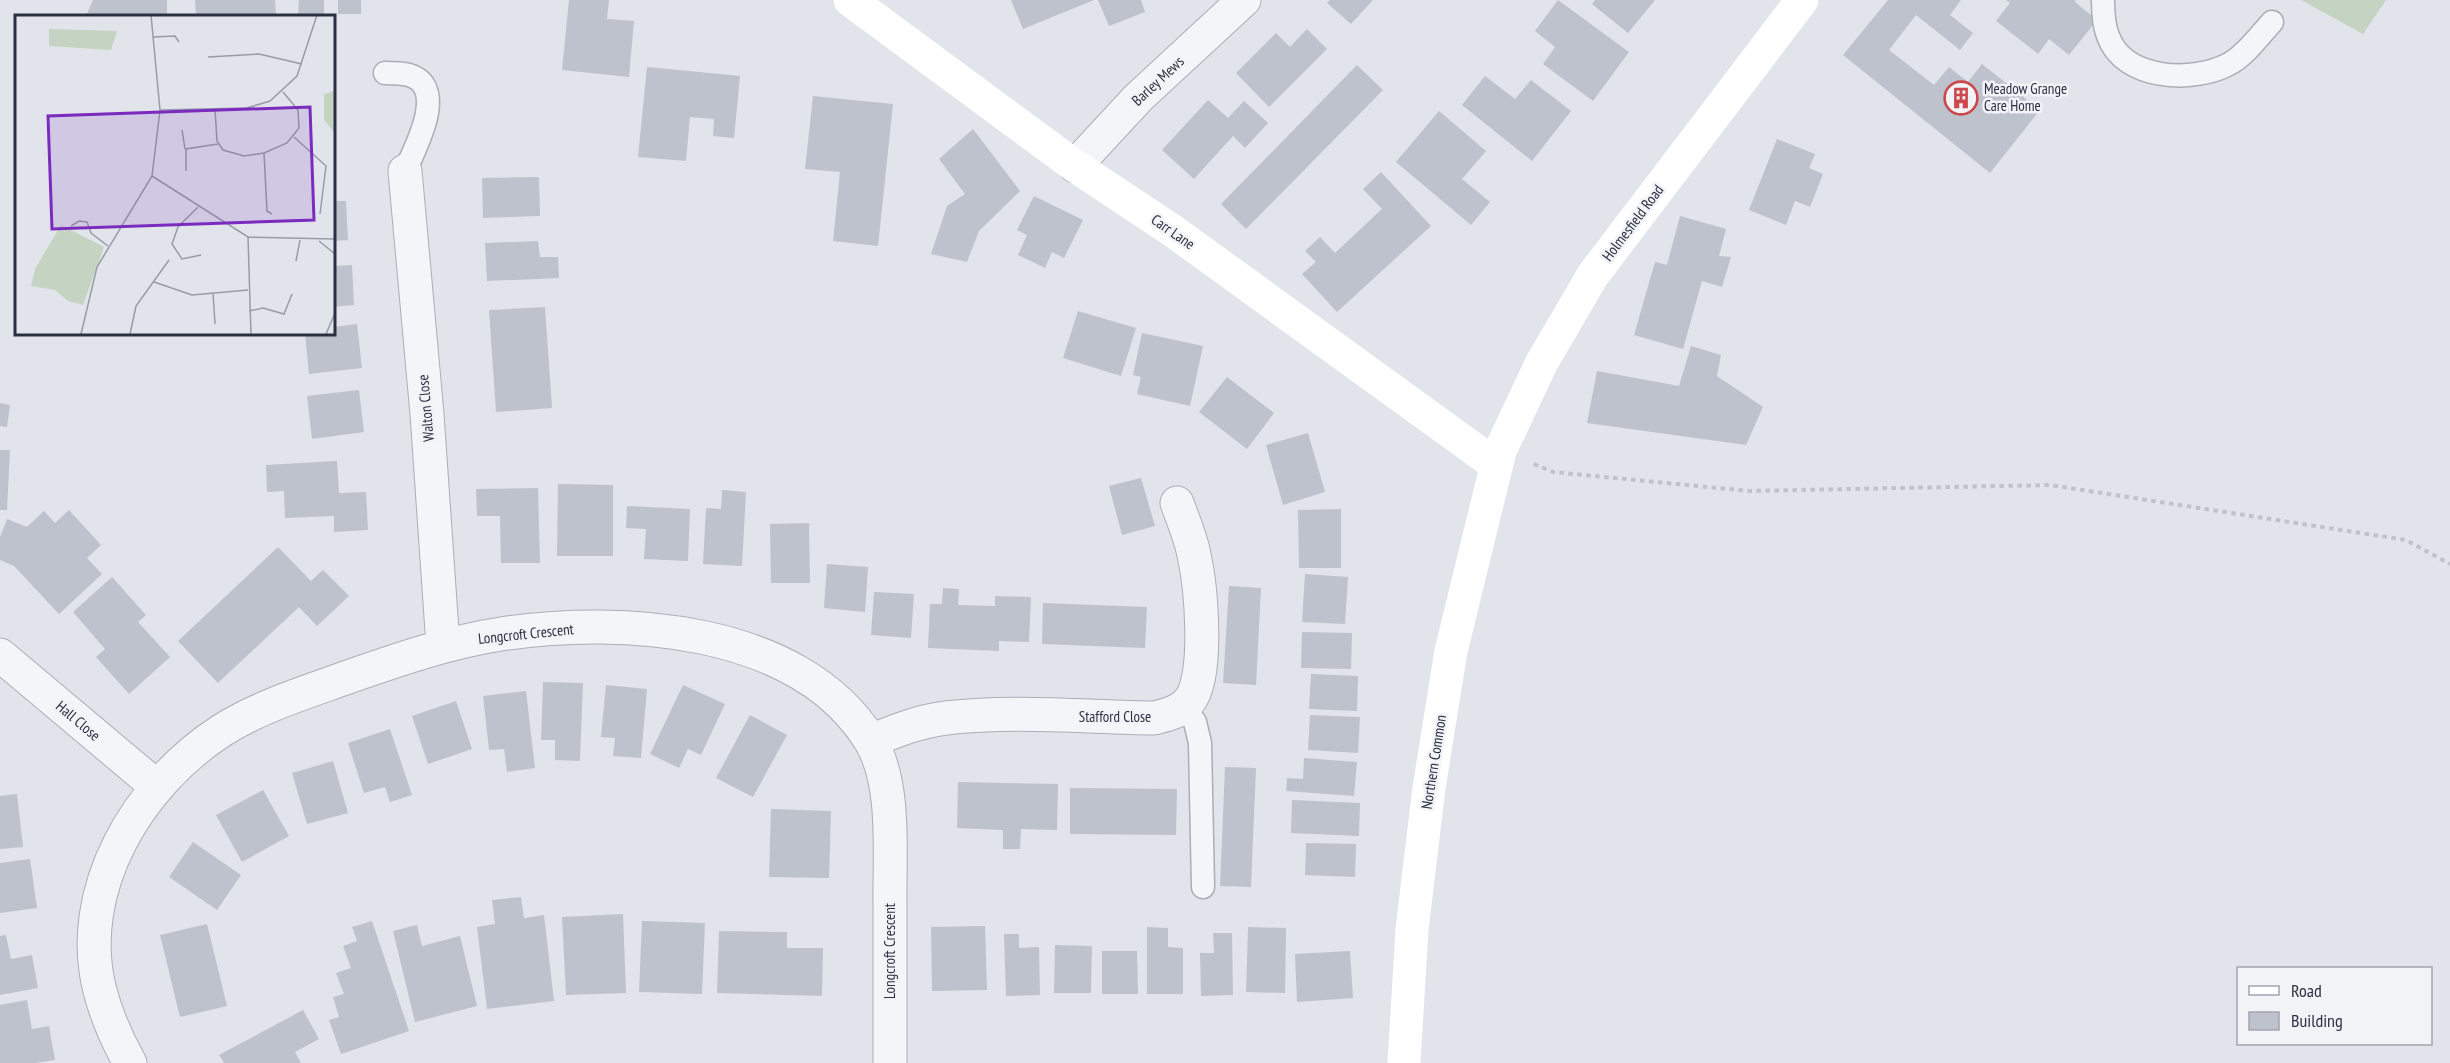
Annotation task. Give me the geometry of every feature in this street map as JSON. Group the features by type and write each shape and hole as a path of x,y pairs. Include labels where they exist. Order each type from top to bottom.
{"main road":[{"name":"Carr Lane","path":"850,0 1075,166 1173,231 1498,458"},
{"name":"Holmesfield Road","path":"1498,458 1542,362 1593,275 1802,0"},
{"name":"Northern Common","path":"1404,1063 1412,929 1451,651 1498,458"}],"street":[{"name":"Barley Mews","path":"1075,166 1138,98 1244,0"},
{"name":"Walton Close","path":"405,171 443,646"},
{"path":"1177,503 1194,553 1201,593 1201,672 1191,700 1184,706"},
{"name":"Longcroft Crescent","path":"130,1063 115,1035 99,988 95,948 98,911 108,867 126,831 156,786 190,752 224,729 282,701 443,646 502,634 568,628 629,628 706,639 746,648 788,665 826,690 871,741 883,771 889,813 890,1063"},
{"name":"Hall Close","path":"0,656 156,786"},
{"name":"Stafford Close","path":"871,741 905,727 945,718 994,715 1154,718 1174,713 1184,706"}],"lane":[{"path":"2103,0 2108,37 2125,60 2158,74 2197,74 2230,64 2272,22"},
{"path":"385,73 411,75 424,87 429,105 420,138 405,171"},
{"path":"1184,706 1195,722 1200,743 1203,887"}],"path":[{"path":"1498,458 1553,472 1749,491 2050,485 2406,540 2450,564"}],"green space":[{"path":"2301,0 2386,0 2363,34"}],"building":[{"path":"93,0 167,0 167,15 86,15"},
{"path":"195,0 275,0 276,14 196,15"},
{"path":"299,0 324,0 324,14 298,15"},
{"path":"338,0 361,0 361,14 338,14"},
{"path":"569,0 609,0 607,19 634,21 629,77 562,70"},
{"path":"1011,0 1094,0 1023,29"},
{"path":"1098,0 1141,0 1145,12 1109,26"},
{"path":"1330,0 1373,0 1351,24 1327,3"},
{"path":"1558,0 1629,52 1593,101 1543,64 1555,47 1535,31"},
{"path":"1595,0 1655,0 1628,33 1592,4"},
{"name":"Meadow Grange Care Home","path":"1888,0 1961,0 1950,15 1973,33 1960,50 1916,15 1889,50 1934,85 1949,67 1968,82 1982,64 2040,110 1990,173 1843,55"},
{"name":"Meadow Grange Care Home","path":"2006,0 2076,0 2075,2 2097,20 2069,55 2049,39 2038,54 1996,21 2010,3"},
{"path":"1307,29 1327,49 1269,107 1236,73 1276,33 1290,47"},
{"path":"1357,65 1383,90 1246,229 1221,204"},
{"path":"647,67 740,76 734,138 713,136 714,119 690,117 686,161 638,157"},
{"path":"1485,76 1515,99 1531,80 1571,111 1532,161 1462,105"},
{"path":"813,96 893,104 878,246 833,241 840,172 805,169"},
{"path":"1208,100 1228,118 1244,101 1268,123 1245,148 1233,136 1194,179 1162,150"},
{"path":"1439,111 1486,151 1462,179 1490,202 1471,225 1396,162"},
{"path":"973,129 1020,191 979,231 967,262 931,254 947,206 965,194 939,159"},
{"path":"1777,139 1815,154 1809,168 1823,174 1810,207 1795,201 1786,225 1749,210"},
{"path":"334,146 335,146 336,178 334,178"},
{"path":"1381,172 1431,226 1337,312 1302,274 1316,262 1305,251 1320,237 1335,253 1382,209 1363,189"},
{"path":"539,177 540,216 483,218 482,178"},
{"path":"1034,196 1083,220 1064,258 1052,252 1045,268 1018,255 1027,235 1017,230"},
{"path":"334,201 346,201 348,240 334,241"},
{"path":"1680,216 1726,229 1719,256 1731,257 1722,287 1702,281 1683,349 1634,335 1655,262 1667,265"},
{"path":"538,241 540,257 558,257 559,278 487,281 485,243"},
{"path":"352,265 354,305 334,307 334,266"},
{"path":"545,307 552,408 496,412 489,310"},
{"path":"1078,311 1136,328 1121,376 1063,358"},
{"path":"357,324 362,368 309,374 305,334 334,334 334,327"},
{"path":"1142,333 1203,346 1190,406 1137,394 1141,377 1133,375"},
{"path":"1691,346 1721,355 1717,376 1763,407 1746,445 1587,423 1597,371 1679,386"},
{"path":"1227,377 1274,413 1247,449 1199,412"},
{"path":"359,390 364,432 312,439 307,396"},
{"path":"0,403 10,405 7,427 0,426"},
{"path":"1308,433 1325,492 1283,505 1266,445"},
{"path":"0,450 10,450 7,510 0,510"},
{"path":"337,461 339,493 366,492 368,530 334,532 334,516 285,518 284,491 267,492 266,465"},
{"path":"1141,478 1155,526 1122,535 1109,486"},
{"path":"558,484 613,485 613,556 557,556"},
{"path":"538,488 540,563 501,563 500,516 477,516 476,489"},
{"path":"722,490 746,492 742,566 703,564 706,508 721,509"},
{"path":"627,506 690,509 688,561 644,559 646,529 626,528"},
{"path":"1341,509 1341,568 1299,568 1298,510"},
{"path":"69,510 101,545 87,558 102,574 59,614 14,566 0,560 0,537 7,519 27,527 44,511 55,523"},
{"path":"809,523 810,583 771,583 770,524"},
{"path":"278,547 311,581 323,570 349,596 317,626 299,607 218,683 178,641"},
{"path":"827,564 868,567 865,612 824,608"},
{"path":"1305,574 1348,577 1345,624 1302,622"},
{"path":"112,577 146,615 138,622 170,657 129,694 96,657 105,649 73,612"},
{"path":"1229,586 1261,588 1256,685 1223,683"},
{"path":"943,588 959,589 958,605 995,606 995,596 1031,597 1029,642 999,641 999,651 928,648 930,604 942,604"},
{"path":"874,592 914,594 911,638 871,635"},
{"path":"1043,603 1147,607 1145,648 1042,644"},
{"path":"1302,632 1352,633 1351,669 1301,668"},
{"path":"1311,674 1358,676 1357,711 1309,709"},
{"path":"543,682 583,683 580,761 555,760 555,740 541,740"},
{"path":"606,685 647,689 641,758 613,756 615,738 601,737"},
{"path":"683,685 725,704 701,755 688,749 679,768 650,754"},
{"path":"526,691 535,768 507,772 504,749 489,750 483,696"},
{"path":"456,701 472,749 428,764 412,716"},
{"path":"750,715 787,735 753,797 716,778"},
{"path":"1310,715 1360,717 1358,753 1308,750"},
{"path":"390,729 412,795 390,802 385,787 364,793 348,743"},
{"path":"1304,758 1357,762 1354,796 1286,791 1287,778 1303,779"},
{"path":"333,761 348,813 307,824 292,773"},
{"path":"1225,767 1256,768 1251,887 1220,886"},
{"path":"958,782 1058,784 1057,830 1021,829 1020,849 1003,849 1003,830 957,828"},
{"path":"1070,788 1177,789 1176,835 1070,834"},
{"path":"263,790 289,836 242,862 216,815"},
{"path":"17,794 23,847 0,849 0,796"},
{"path":"1292,800 1360,803 1359,836 1291,833"},
{"path":"771,809 831,811 829,878 769,877"},
{"path":"193,842 241,875 217,910 169,877"},
{"path":"1306,843 1356,844 1355,877 1305,875"},
{"path":"30,859 37,908 0,913 0,863"},
{"path":"521,897 524,918 544,915 554,1001 487,1009 477,927 495,924 492,900"},
{"path":"623,914 626,993 566,995 562,917"},
{"path":"372,921 409,1031 341,1054 329,1020 339,1017 333,997 344,994 336,973 351,968 343,946 357,941 352,927"},
{"path":"642,921 705,923 702,994 639,992"},
{"path":"207,924 227,1006 180,1017 160,935"},
{"path":"417,925 422,946 460,936 477,1006 415,1022 393,931"},
{"path":"985,926 987,990 932,991 931,927"},
{"path":"1147,927 1168,928 1168,947 1183,948 1183,994 1147,994"},
{"path":"1248,927 1286,928 1285,993 1246,992"},
{"path":"719,931 787,932 787,948 823,948 822,996 717,993"},
{"path":"1213,933 1232,933 1233,995 1201,996 1200,953 1214,953"},
{"path":"1004,934 1019,934 1019,948 1039,947 1040,995 1006,996"},
{"path":"6,935 11,959 32,955 38,988 0,995 0,936"},
{"path":"1055,945 1092,946 1091,993 1054,993"},
{"path":"1102,951 1137,951 1138,994 1102,994"},
{"path":"1350,951 1353,998 1297,1002 1295,954"},
{"path":"27,1000 32,1029 49,1026 55,1060 35,1063 0,1063 0,1005"},
{"path":"303,1010 319,1039 295,1052 301,1063 224,1063 219,1055"}],"place":[{"name":"Meadow Grange Care Home","path":"1961,98"}]}
